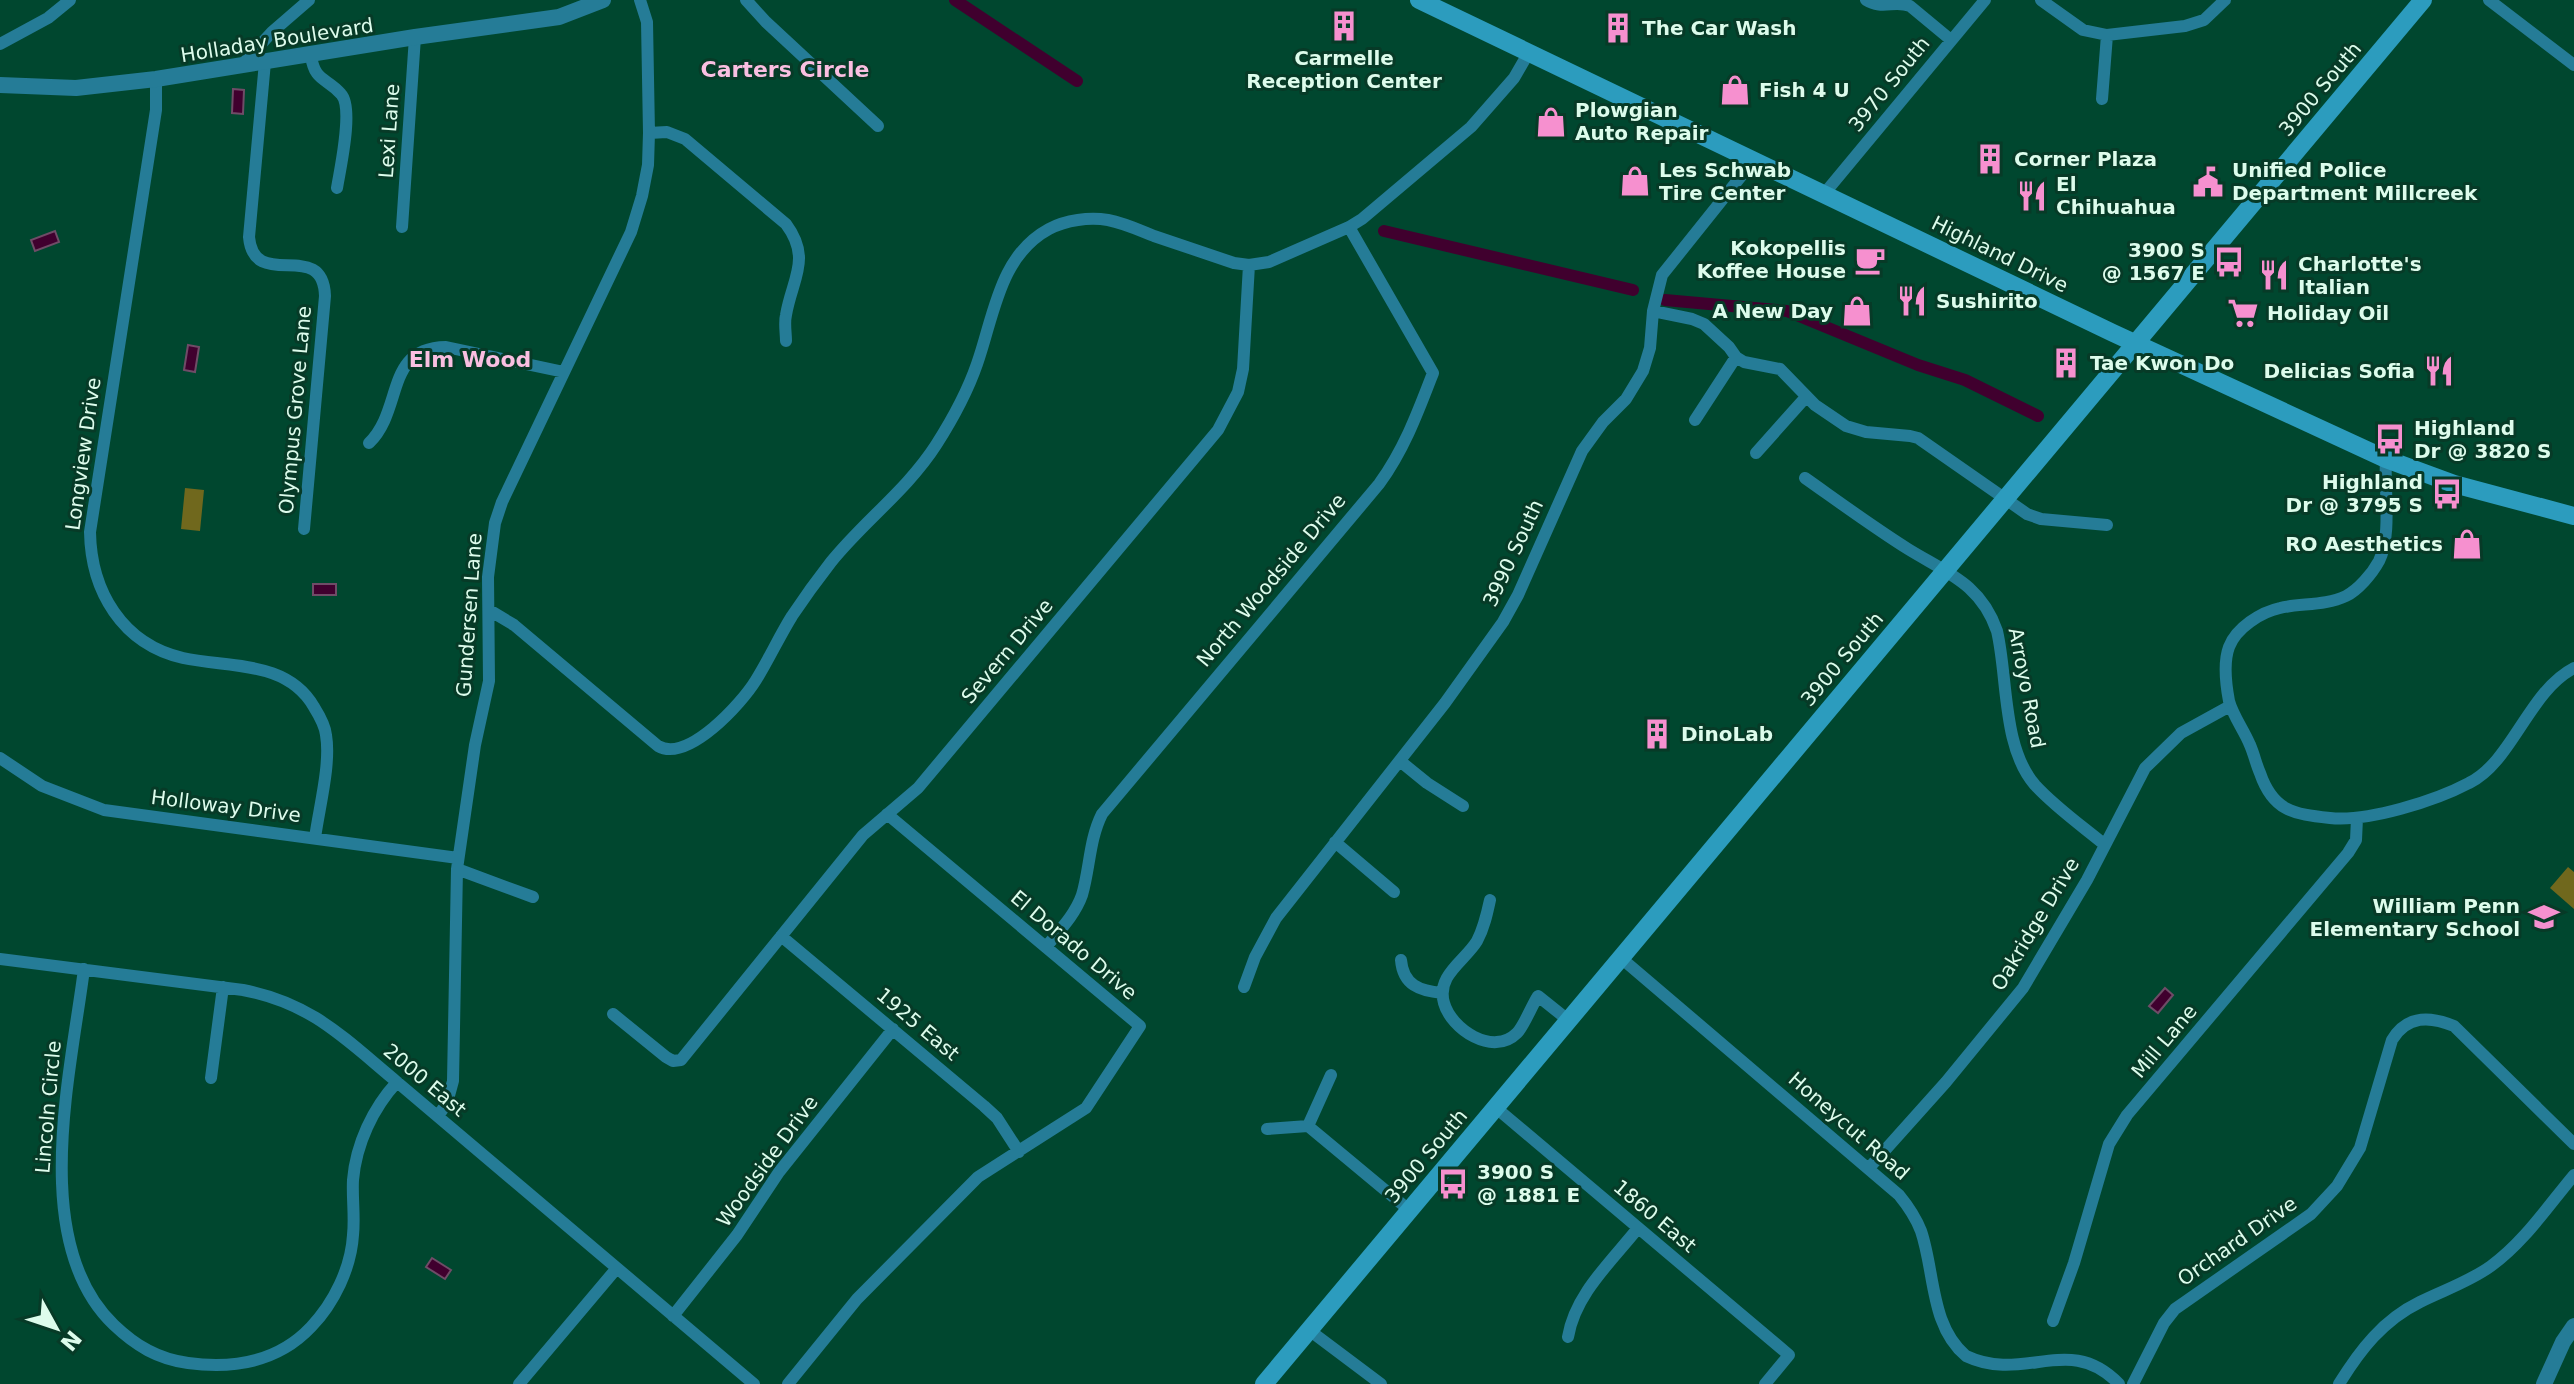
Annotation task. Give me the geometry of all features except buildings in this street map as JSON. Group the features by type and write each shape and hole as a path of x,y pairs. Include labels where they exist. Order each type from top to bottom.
{"main road":[{"name":"Highland Drive","path":"1419,0 2136,343 2386,459 2454,484 2574,516"},
{"name":"3900 South","path":"1264,1384 2423,0"}],"street":[{"path":"0,44 48,18 70,0"},
{"path":"241,66 272,32 309,0"},
{"name":"Holladay Boulevard","path":"0,85 76,88 156,79 559,17 603,0"},
{"name":"Gundersen Lane","path":"438,1116 447,1103 453,1081 458,864 475,745 489,681 488,577 495,523 502,502 631,232 642,196 648,165 649,133 647,22 640,0"},
{"path":"746,0 878,126"},
{"path":"1866,0 1876,6 1903,3 1910,6 1951,40"},
{"name":"3970 South","path":"1824,194 1985,0"},
{"path":"2041,0 2083,30 2107,35 2185,26 2204,20 2225,0"},
{"path":"2489,0 2574,65"},
{"path":"2102,99 2107,35"},
{"name":"Lexi Lane","path":"402,227 415,37"},
{"path":"489,610 514,625 658,746 668,750 694,742 740,703 805,596 833,560 919,468 935,446 959,406 977,366 1006,275 1016,257 1033,241 1050,229 1071,221 1108,220 1234,263 1249,265 1269,262 1349,227 1399,189 1471,127 1514,78 1529,52"},
{"path":"311,56 316,74 340,93 346,106 337,188"},
{"name":"Olympus Grove Lane","path":"265,62 250,251 257,259 270,264 318,271 325,281 304,529"},
{"name":"Longview Drive","path":"156,79 156,110 90,532 96,578 121,621 136,636 159,650 183,657 257,668 297,686 310,700 326,735 326,765 315,838"},
{"path":"649,133 667,132 685,139 786,224 792,233 800,259 798,277 785,317 786,341"},
{"name":"3990 South","path":"1244,987 1268,931 1445,703 1503,622 1530,570 1582,451 1637,384 1650,348 1653,311 1662,275 1754,160"},
{"name":"North Woodside Drive","path":"1046,947 1081,897 1091,840 1102,814 1379,484 1396,461 1410,431 1433,373 1349,227"},
{"name":"Severn Drive","path":"613,1014 666,1057 677,1061 689,1052 863,835 918,788 1218,430 1238,392 1243,369 1249,265"},
{"path":"1653,311 1699,321 1744,362 1780,369 1806,397 1846,426 1866,432 1918,438 2027,514 2041,519 2107,525"},
{"path":"369,443 384,424 405,365 428,347 446,347 564,372"},
{"path":"1695,420 1736,357"},
{"path":"1756,453 1806,397"},
{"path":"2386,459 2384,545 2379,562 2365,580 2346,596 2278,608 2256,617 2229,646 2226,683 2230,706 2250,744 2265,790 2273,800 2283,808 2299,813 2357,818 2380,814 2454,790 2474,781 2489,768 2548,687 2574,668"},
{"name":"Arroyo Road","path":"1805,478 1908,549 1947,570 1980,598 1995,623 2001,644 2013,736 2024,768 2042,792 2105,845"},
{"name":"Oakridge Drive","path":"1869,1168 1946,1082 2023,988 2052,942 2145,768 2181,733 2230,706"},
{"name":"Holloway Drive","path":"0,758 42,786 104,810 315,838 458,864 533,897"},
{"path":"1400,761 1463,806"},
{"name":"El Dorado Drive","path":"788,1384 878,1276 978,1177 1086,1108 1140,1026 887,814"},
{"name":"Mill Lane","path":"2053,1321 2074,1263 2109,1144 2127,1115 2348,853 2356,840 2357,818"},
{"path":"1335,842 1394,892"},
{"path":"1490,900 1480,936 1448,974 1442,993 1453,1019 1476,1038 1498,1042 1517,1033 1538,996 1568,1020"},
{"name":"1925 East","path":"781,936 997,1118 1019,1152"},
{"name":"Honeycut Road","path":"1621,958 1899,1195 1915,1218 1926,1250 1942,1320 1952,1341 1962,1352 1983,1368 2007,1375 2086,1363 2103,1370 2119,1384"},
{"name":"2000 East","path":"0,959 223,987 269,995 304,1010 341,1036 438,1116 754,1384"},
{"path":"1401,960 1404,975 1414,986 1442,993"},
{"name":"Lincoln Circle","path":"84,969 63,1118 62,1196 66,1221 89,1293 106,1317 128,1339 150,1353 175,1361 210,1366 232,1365 255,1361 282,1350 311,1328 332,1301 347,1268 353,1236 353,1178 360,1146 382,1098 397,1082"},
{"path":"211,1078 223,987"},
{"name":"Orchard Drive","path":"2133,1384 2164,1323 2175,1309 2311,1214 2337,1186 2360,1148 2392,1040 2398,1030 2411,1021 2425,1018 2454,1026 2574,1144"},
{"name":"Woodside Drive","path":"673,1316 737,1235 779,1172 893,1029"},
{"path":"1308,1126 1331,1075"},
{"name":"1860 East","path":"1495,1107 1789,1355 1765,1384"},
{"path":"1267,1129 1308,1126 1409,1210"},
{"path":"2339,1384 2362,1348 2377,1332 2418,1302 2474,1278 2513,1247 2574,1175"},
{"path":"1568,1337 1579,1301 1638,1228"},
{"path":"519,1384 617,1268"},
{"path":"2544,1384 2563,1342 2574,1326"},
{"path":"1309,1330 1381,1384"}],"shaded area":[{"path":"233,89 244,90 243,114 232,113"},
{"path":"55,231 59,242 35,251 31,240"},
{"path":"188,345 199,347 195,372 184,370"},
{"path":"185,488 204,490 200,531 181,529"},
{"path":"313,584 336,584 336,595 313,595"},
{"path":"2568,867 2574,872 2574,909 2550,888"},
{"path":"2165,988 2173,995 2158,1013 2149,1006"},
{"path":"432,1258 451,1270 445,1279 426,1267"}],"waterway":[{"path":"955,0 1077,81"},
{"path":"1384,231 1633,290"},
{"path":"1665,300 1787,311 1918,365 1965,380 2038,416"}],"place":[{"name":"Carmelle Reception Center","path":"1344,26"},
{"name":"The Car Wash","path":"1618,28"},
{"name":"Fish 4 U","path":"1735,90"},
{"name":"Plowgian Auto Repair","path":"1551,122"},
{"name":"Corner Plaza","path":"1990,159"},
{"name":"Les Schwab Tire Center","path":"1635,181"},
{"name":"Unified Police Department Millcreek","path":"2208,182"},
{"name":"El Chihuahua","path":"2032,196"},
{"name":"Kokopellis Koffee House","path":"1870,260"},
{"name":"3900 S @ 1567 E","path":"2229,262"},
{"name":"Charlotte's Italian","path":"2274,275"},
{"name":"Sushirito","path":"1912,301"},
{"name":"A New Day","path":"1857,311"},
{"name":"Holiday Oil","path":"2243,313"},
{"name":"Tae Kwon Do","path":"2066,363"},
{"name":"Delicias Sofia","path":"2439,371"},
{"name":"Highland Dr @ 3820 S","path":"2390,439"},
{"name":"Highland Dr @ 3795 S","path":"2447,494"},
{"name":"RO Aesthetics","path":"2467,544"},
{"name":"DinoLab","path":"1657,734"},
{"name":"William Penn Elementary School","path":"2544,917"},
{"name":"3900 S @ 1881 E","path":"1453,1184"}],"district":[{"name":"Carters Circle","path":"785,69"},
{"name":"Elm Wood","path":"470,359"}]}
